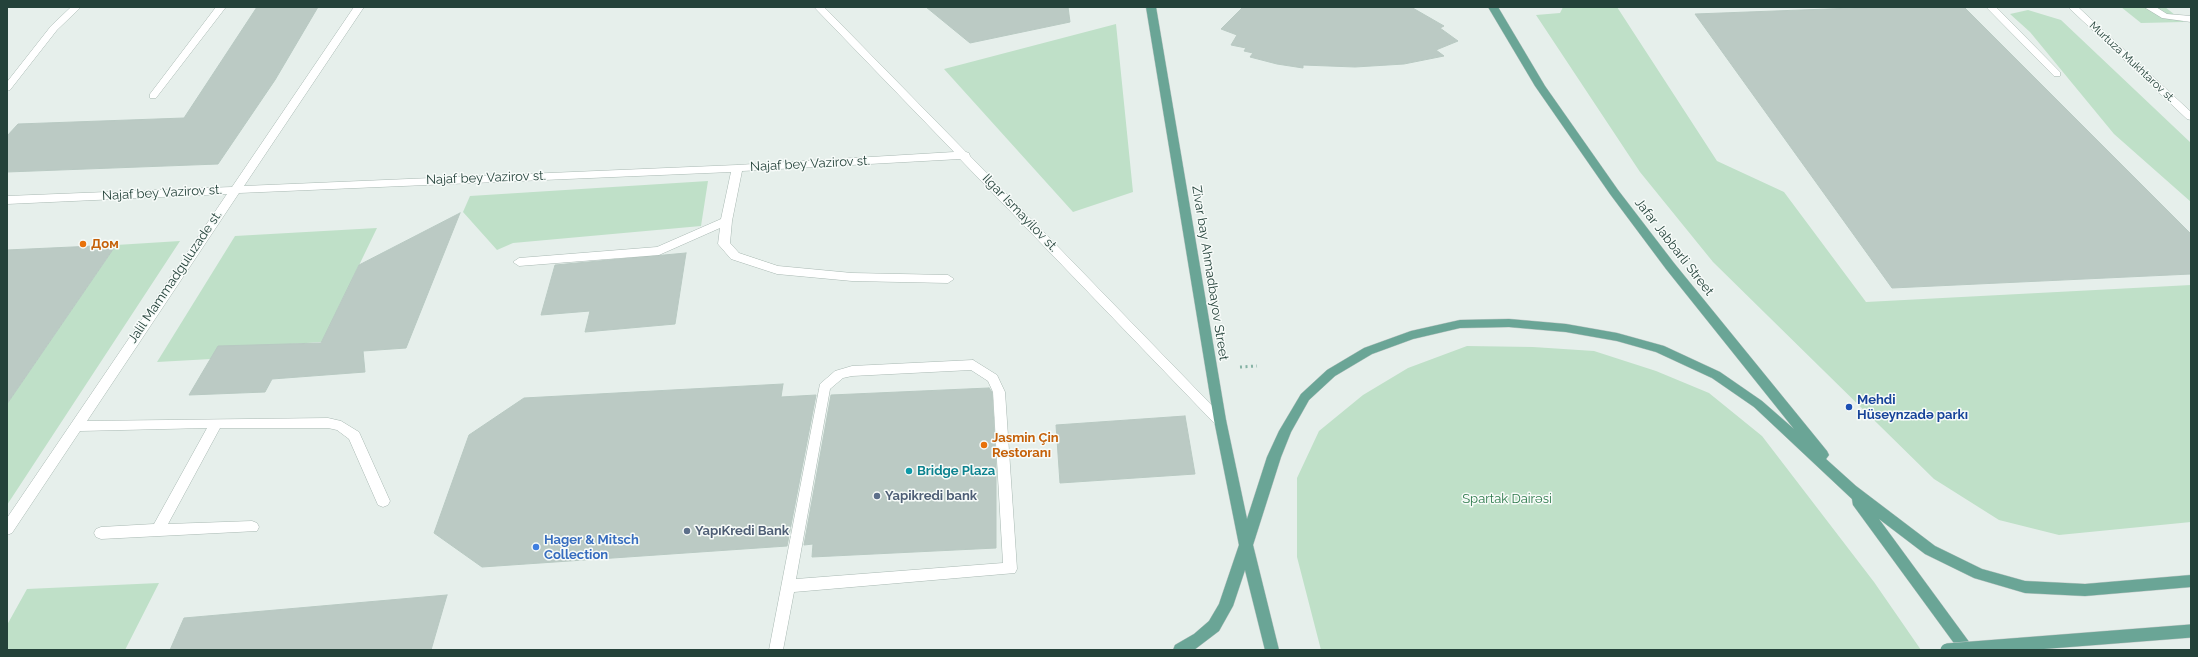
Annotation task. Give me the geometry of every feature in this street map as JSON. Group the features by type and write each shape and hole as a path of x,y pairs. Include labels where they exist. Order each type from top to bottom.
{"main road":[{"name":"Zivar bay Ahmadbayov Street","path":"1151,7 1220,420 1245,542 1272,650"},
{"name":"Jafar Jabbarli Street","path":"1493,7 1540,86 1614,192 1684,284 1851,490"},
{"path":"1180,650 1199,639 1214,626 1226,606 1245,542 1274,457 1285,431 1305,397 1331,374 1368,351 1411,335 1460,324 1509,323 1566,328 1617,337 1660,349 1716,375 1758,404 1851,490 1930,550 1979,574 2025,587 2085,590 2191,581"},
{"path":"1851,490 1968,650"},
{"path":"1947,650 2191,630"}],"street":[{"path":"7,88 54,28 76,7"},
{"path":"153,96 222,7"},
{"name":"Jalil Mammadguluzade st.","path":"7,529 234,189 359,7"},
{"name":"Ilgar Ismayilov st.","path":"819,7 965,155 1220,420"},
{"path":"1991,7 2057,74"},
{"name":"Murtuza Mukhtarov st.","path":"2073,7 2191,118"},
{"path":"2149,7 2165,16 2191,19"},
{"name":"Najaf bey Vazirov st.","path":"7,200 737,168 965,155"},
{"path":"737,168 726,221 724,244 735,256 777,270 852,277 948,278"},
{"path":"520,262 659,251 726,221"},
{"path":"776,650 789,586 824,387 838,374 852,371 973,365 993,378 999,392 1010,569 789,586"},
{"path":"75,426 216,423 328,423 341,426 354,436 383,501"},
{"path":"158,530 216,423"},
{"path":"101,533 252,527"}],"green space":[{"path":"1563,7 1617,7 1717,161 1784,192 1866,302 2191,285 2191,522 2059,535 1999,520 1934,479 1713,262 1640,172 1536,15 1560,13"},
{"path":"2121,7 2165,7 2184,22 2141,23"},
{"path":"2028,10 2061,20 2191,143 2191,202 2114,134 2030,32 2010,14"},
{"path":"1116,24 1133,192 1073,212 944,69"},
{"path":"708,181 701,226 513,243 497,250 463,212 470,196"},
{"path":"377,228 322,342 291,344 211,359 157,362 235,236"},
{"path":"180,241 7,505 7,404 116,245"},
{"name":"Spartak Dairəsi","path":"1467,346 1533,347 1594,351 1656,371 1709,393 1762,436 1874,582 1921,650 1321,650 1297,557 1297,478 1319,431 1363,395 1408,368"},
{"path":"159,583 125,650 7,650 7,625 27,589"}],"building":[{"path":"257,7 318,7 275,80 218,164 7,172 7,136 18,124 184,118"},
{"path":"926,7 1068,7 1070,22 970,43"},
{"path":"1243,7 1411,7 1444,26 1440,28 1458,41 1436,50 1444,56 1404,64 1355,67 1303,65 1303,68 1277,64 1250,57 1253,53 1244,51 1246,48 1231,45 1237,35 1221,29"},
{"path":"1880,7 1964,7 2191,234 2191,274 1892,288 1695,14"},
{"path":"460,213 406,348 363,351 365,372 272,379 265,392 189,395 218,346 321,343 359,265"},
{"path":"116,245 7,404 7,250"},
{"path":"686,253 675,324 585,332 590,311 541,315 555,265"},
{"path":"783,384 781,397 816,395 787,546 482,567 434,533 469,435 524,398"},
{"name":"Bridge Plaza","path":"989,388 992,392 996,463 996,548 812,557 813,544 804,545 831,395"},
{"path":"1185,416 1195,474 1060,483 1056,425"},
{"path":"447,595 431,650 170,650 184,618"}],"place":[{"name":"Дом","path":"83,244"},
{"name":"Mehdi Hüseynzadə parkı","path":"1849,407"},
{"name":"Jasmin Çin Restoranı","path":"984,445"},
{"name":"Bridge Plaza","path":"909,471"},
{"name":"Yapikredi bank","path":"877,496"},
{"name":"YapıKredi Bank","path":"687,531"},
{"name":"Hager & Mitsch Collection","path":"536,547"}]}
